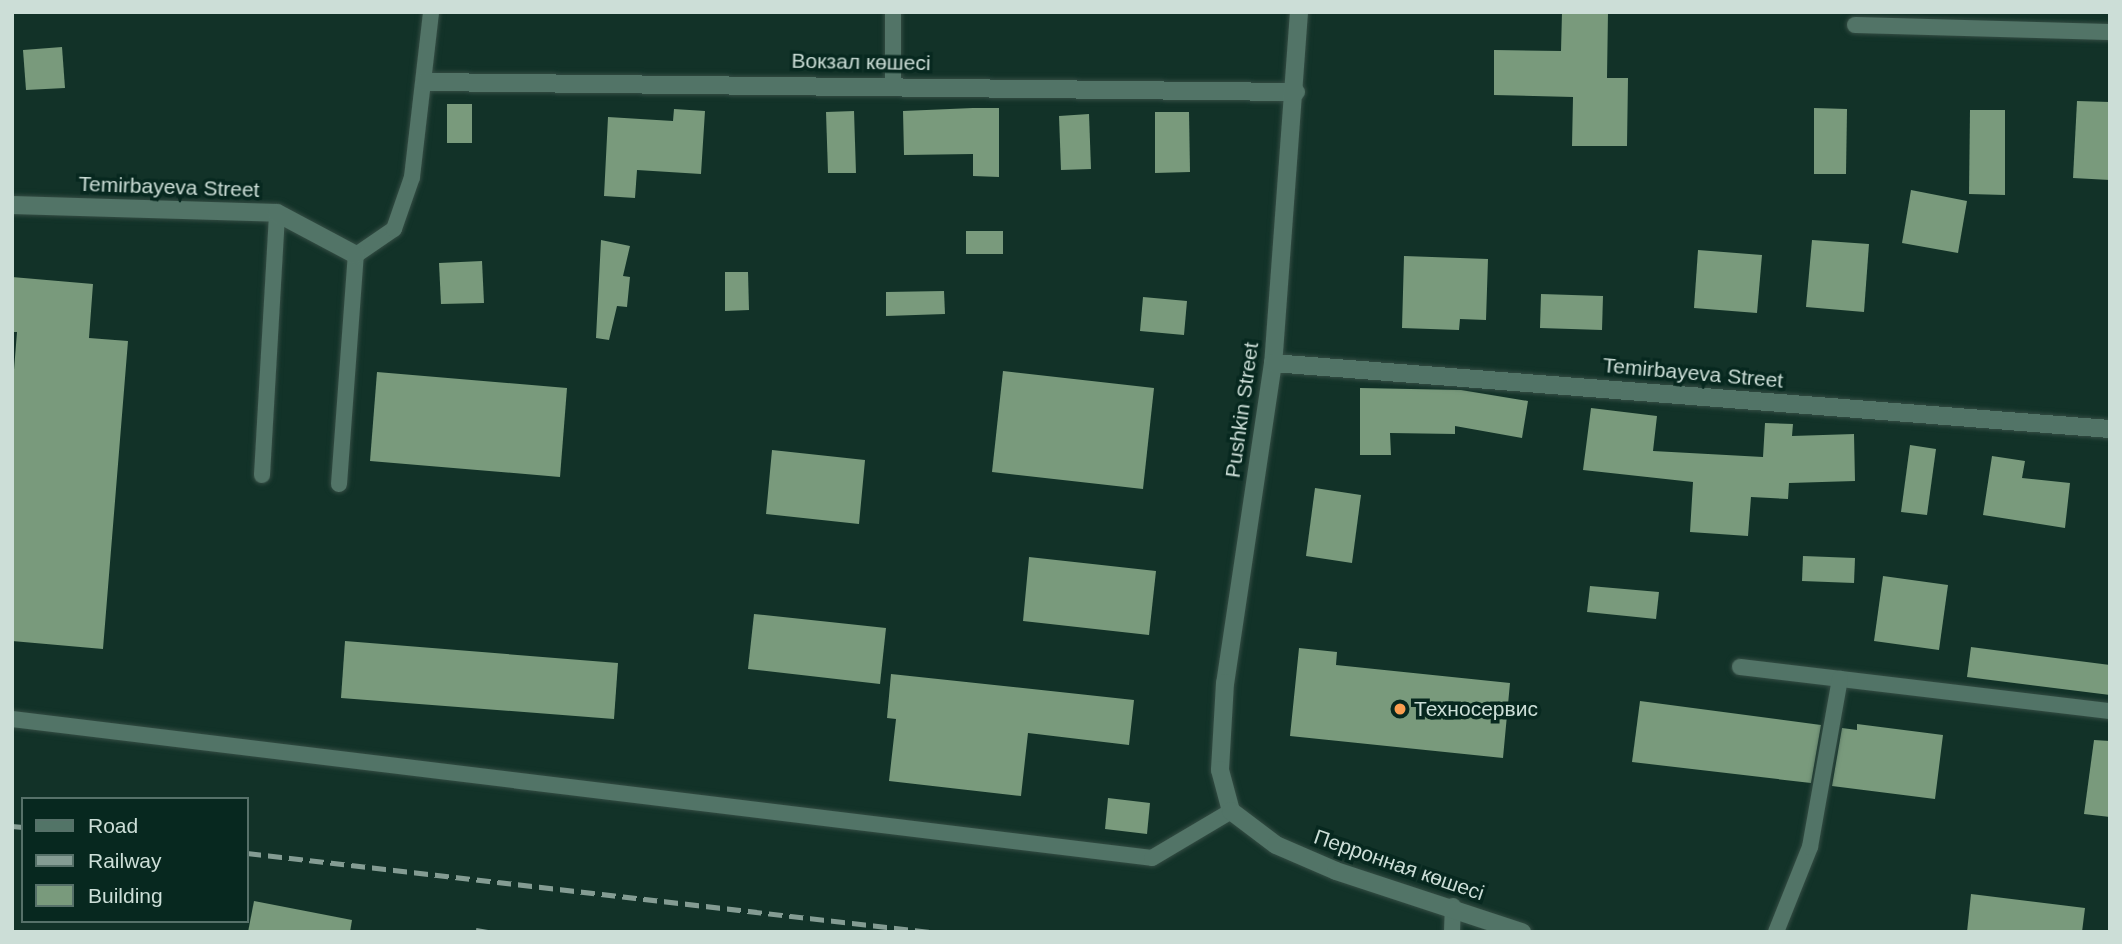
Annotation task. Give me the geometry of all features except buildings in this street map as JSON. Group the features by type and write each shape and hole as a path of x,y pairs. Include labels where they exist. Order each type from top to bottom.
{"street":[{"name":"Pushkin Street","path":"1231,811 1220,770 1220,730 1273,363 1296,92 1298,12"},
{"name":"Вокзал көшесі","path":"425,82 893,85 1296,92"},
{"name":"Temirbayeva Street","path":"12,205 277,213 356,256"},
{"name":"Temirbayeva Street","path":"1273,363 2110,429"},
{"name":"Перронная көшесі","path":"1231,811 1276,845 1336,871 1454,906 1522,932"}],"lane":[{"path":"339,484 356,256 394,229 412,177 431,12"},
{"path":"893,12 893,85"},
{"path":"1855,25 1992,20 2110,32"},
{"path":"262,475 277,213"},
{"path":"1740,667 2110,712"},
{"path":"1776,932 1810,846 1840,679"},
{"path":"12,719 1152,858 1231,811"},
{"path":"1451,932 1454,906"}],"railway":[{"path":"12,826 21,827"},
{"path":"248,853 930,932"},
{"path":"476,930 488,932"}],"place":[{"name":"Техносервис","path":"1400,709"}]}
